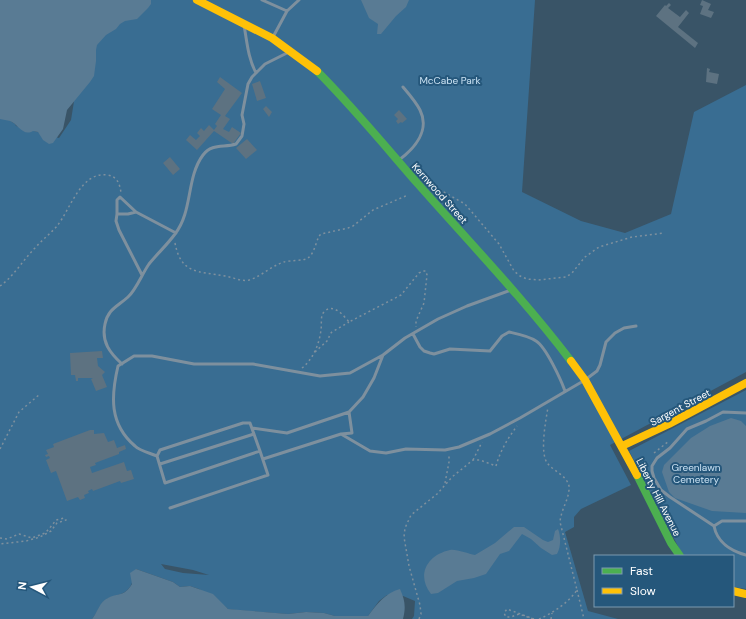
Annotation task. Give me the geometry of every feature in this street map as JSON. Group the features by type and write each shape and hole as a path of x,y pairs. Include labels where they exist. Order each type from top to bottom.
{"main road":[{"name":"Kernwood Street","path":"197,0 272,38 315,70 345,99 552,336 585,380 622,446"},
{"name":"Sargent Street","path":"622,446 676,421 746,383"},
{"name":"Liberty Hill Avenue","path":"622,446 669,538 679,555"},
{"path":"734,591 746,594"}],"lane":[{"path":"262,0 288,11"},
{"path":"272,38 288,11 299,0"},
{"path":"244,23 251,65 256,73"},
{"path":"122,364 109,352 104,338 108,314 119,303 128,297 142,274 176,234 187,212 195,168 204,154 210,148 236,144 242,136 244,124 242,115 243,109 248,84 252,77 264,64 291,52"},
{"path":"398,161 415,145 423,132 424,123 420,110 403,87"},
{"path":"142,274 116,221 116,206 120,197 136,212 176,234"},
{"path":"117,214 136,212"},
{"path":"260,451 165,483 157,456 136,447 122,432 115,417 113,392 118,366 134,356 152,356 194,364 253,364 320,376 350,373 383,355 438,319 467,306 512,290"},
{"path":"341,434 370,452 386,453 406,449 445,450 459,447 525,415 585,380 597,371 606,342 624,328 636,326"},
{"path":"413,334 424,351 434,354 450,349 490,351 502,336 509,332 532,339 537,341 554,367 565,392"},
{"path":"252,428 287,433 349,412 363,397 374,378 383,355"},
{"path":"263,459 341,434 352,433 349,412"},
{"path":"746,413 723,412 687,429 670,448 657,458 652,466 654,478 662,490 670,497 714,526 718,536 726,546 738,553 746,555"},
{"path":"157,456 160,450 243,423 250,423 268,475 170,508"},
{"path":"160,464 254,434"},
{"path":"714,526 722,522 733,520 746,521"}],"path":[{"path":"0,286 13,275 35,247 58,225 77,191 90,180 99,175 109,175 116,178 120,186 121,194"},
{"path":"435,187 465,204 499,244 514,271 520,276 527,278 538,280 566,277 572,273 585,257 599,247 632,237 664,234"},
{"path":"174,239 180,260 196,272 248,280 284,262 307,259 321,234 353,226 373,210 408,195"},
{"path":"315,352 328,340 332,332 401,295 419,273 426,271 427,275 424,303 413,334"},
{"path":"297,372 309,362 315,352 321,331 324,312 329,308 335,309 340,312 349,322"},
{"path":"0,449 19,412 40,394"},
{"path":"549,403 544,456 547,464 569,484 569,493 561,514 560,522 584,619"},
{"path":"473,460 480,460 496,466 509,436 525,415"},
{"path":"419,619 421,614 420,605 409,566 404,537 405,528 411,516 436,494 445,483 473,460 486,435"},
{"path":"445,450 449,455 445,483"},
{"path":"0,538 7,539 19,534 32,538 49,530 56,520 64,518 66,520 57,523 51,531 40,537 26,541 0,544"},
{"path":"539,619 552,614 573,596 577,590"},
{"path":"519,614 511,617 506,616 504,613 507,609 534,619"},
{"path":"551,619 552,614"}],"green space":[{"name":"McCabe Park","path":"148,0 535,0 522,192 581,221 625,233 671,214 694,112 746,85 746,372 610,445 631,485 581,509 574,517 574,527 565,532 588,611 618,619 412,619 414,616 415,601 403,596 387,595 379,601 368,616 335,616 324,613 306,612 288,614 236,610 228,609 199,589 190,586 180,587 173,582 136,569 133,581 129,588 123,593 104,601 92,619 0,619 0,114 16,126 59,138 71,120 80,64 90,41","holes":["161,564 193,570 209,575 183,573 165,569"]},
{"name":"Greenlawn Cemetery","path":"746,390 746,589 734,587 734,555 684,555 681,552 629,451"}],"shaded area":[{"path":"0,0 151,0 151,4 137,19 125,21 120,24 116,29 106,35 97,45 94,76 67,110 63,129 53,143 49,144 43,140 38,132 23,131 10,121 0,119"},
{"path":"361,0 409,0 406,7 396,16 381,34 377,34 378,24 369,18"},
{"path":"731,418 741,421 746,426 746,513 712,511 675,498 669,492 662,472 664,465 691,438 710,426"},
{"path":"514,527 524,527 548,542 553,540 555,531 558,529 560,542 557,554 552,555 522,534 509,551 500,554 486,574 457,581 438,593 431,594 424,580 424,573 426,567 435,556 450,550 475,555 495,543"},
{"path":"136,569 173,582 180,587 190,586 213,594 228,609 288,614 306,612 324,613 335,616 368,616 378,603 386,596 400,589 405,607 404,615 403,619 92,619 105,600 123,593 129,588 132,584 130,573"}],"building":[{"path":"702,0 711,4 708,10 714,12 711,18 700,14 703,6 700,5"},
{"path":"669,3 671,5 668,8 680,17 686,10 689,13 678,27 698,43 695,48 656,16 665,5 666,6"},
{"path":"707,68 710,69 709,72 719,74 717,84 706,82"},
{"path":"220,77 242,93 225,116 230,119 223,129 229,132 232,127 241,133 233,144 214,131 197,150 186,140 190,135 196,140 200,136 197,133 201,128 204,131 209,125 214,130 217,126 215,124 221,115 212,109 225,89 217,82"},
{"path":"260,81 266,98 257,101 252,84"},
{"path":"266,106 272,112 269,117 263,109"},
{"path":"399,110 407,119 398,124 396,121 398,119 394,115"},
{"path":"247,139 257,150 246,159 236,148"},
{"path":"170,157 180,169 173,175 163,163"},
{"path":"102,351 103,358 97,358 98,366 105,372 102,375 107,387 96,391 91,379 93,378 78,378 78,381 76,381 75,375 71,375 70,353"},
{"path":"90,430 94,430 94,434 104,433 108,442 114,440 117,448 125,445 126,449 119,452 119,454 95,463 96,465 90,467 92,473 124,462 127,471 131,470 134,479 121,483 120,481 93,491 92,489 88,491 89,493 84,495 85,498 80,500 78,497 67,501 56,471 51,473 46,460 50,458 49,456 46,457 45,455 48,454 46,450 54,447 53,444"}],"traffic: fast":[{"path":"317,71 516,293 571,361"},
{"path":"637,475 671,543 679,555"}],"traffic: slow":[{"path":"197,0 272,38 317,71"},
{"path":"571,361 585,380 637,475"},
{"path":"622,446 669,424 746,383"},
{"path":"734,591 746,594"}]}
